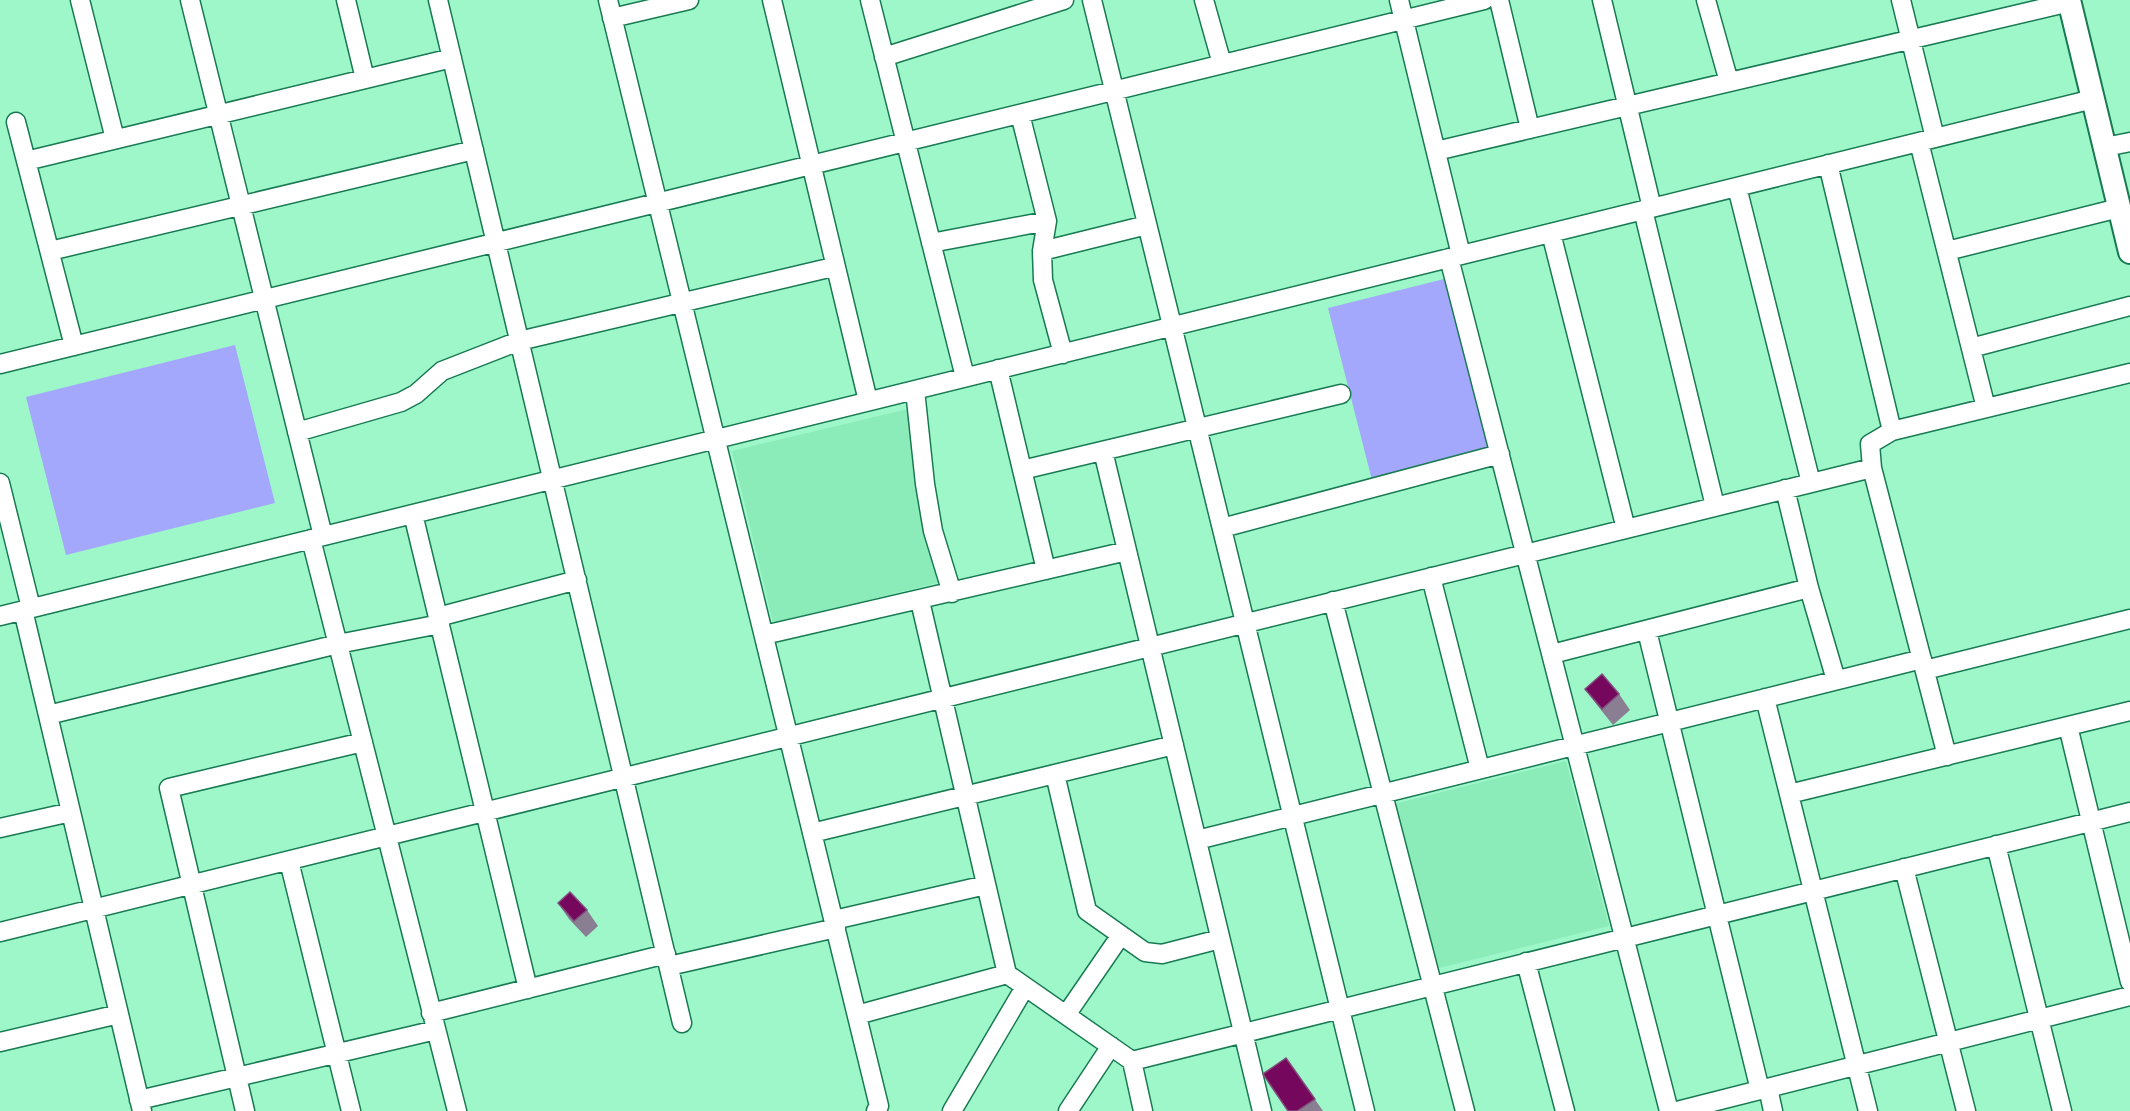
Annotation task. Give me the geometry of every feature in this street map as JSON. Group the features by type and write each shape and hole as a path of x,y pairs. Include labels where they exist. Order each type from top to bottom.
{"street":[{"path":"80,0 115,139"},
{"path":"190,0 297,432 338,644 457,1111"},
{"path":"345,0 365,79"},
{"path":"438,0 682,1023"},
{"path":"608,0 881,1109"},
{"path":"612,18 689,0"},
{"path":"772,0 833,267 868,401"},
{"path":"870,0 965,377"},
{"path":"884,57 1064,0"},
{"path":"1092,0 1365,1111"},
{"path":"1204,0 1222,64"},
{"path":"1399,0 1436,151 1455,256 1500,454 1669,1111"},
{"path":"0,364 1484,0"},
{"path":"1499,0 1530,129"},
{"path":"1602,0 1627,106 1647,209 1716,506"},
{"path":"1706,0 1729,82"},
{"path":"1901,0 1947,251 1986,408"},
{"path":"1436,151 2069,1 2130,252"},
{"path":"26,160 452,58"},
{"path":"0,616 2093,99"},
{"path":"1020,114 1047,221 1042,250 1043,280 1063,354"},
{"path":"16,122 74,346"},
{"path":"2105,147 2130,142"},
{"path":"50,251 474,150"},
{"path":"1828,164 1892,431"},
{"path":"1737,187 1811,483"},
{"path":"1947,251 2119,208"},
{"path":"931,243 1047,221"},
{"path":"1042,250 1147,225"},
{"path":"1551,232 1626,529"},
{"path":"297,432 401,402 416,393 442,371 519,341 833,267"},
{"path":"1971,348 2130,306"},
{"path":"998,369 1046,570"},
{"path":"1947,756 1872,468 1870,444 1892,431 2130,373"},
{"path":"915,390 925,484 933,531 952,593"},
{"path":"1022,471 1341,394"},
{"path":"1103,451 1262,1111"},
{"path":"1222,528 1500,454"},
{"path":"0,932 1872,468"},
{"path":"0,483 48,715 140,1106 237,1077 336,1054 528,989 835,924 986,885"},
{"path":"1785,489 1809,588 1836,680"},
{"path":"413,514 528,989"},
{"path":"764,635 920,601 1127,551"},
{"path":"1431,577 1480,769"},
{"path":"48,715 439,621 577,580"},
{"path":"1551,654 1809,588"},
{"path":"920,601 1007,974 1132,1060 1143,1111"},
{"path":"1333,601 1465,1111"},
{"path":"1197,840 1836,680 1923,664 2130,619"},
{"path":"1647,631 1718,914 1764,1089 1773,1111"},
{"path":"1765,698 1868,1111"},
{"path":"1789,794 2130,711"},
{"path":"2068,726 2130,982"},
{"path":"245,1111 169,788 363,742"},
{"path":"812,833 1174,745"},
{"path":"1055,774 1087,911 1145,952 1162,954 1221,939"},
{"path":"0,828 71,812"},
{"path":"1132,1060 2130,812"},
{"path":"1996,845 2062,1111"},
{"path":"288,861 351,1111"},
{"path":"1904,868 1966,1111"},
{"path":"1066,1015 1121,935"},
{"path":"1527,962 1565,1111"},
{"path":"857,1015 1007,974"},
{"path":"952,1111 1025,987"},
{"path":"1677,1111 2130,996"},
{"path":"0,1042 119,1014"},
{"path":"1068,1111 1110,1046"}],"shaded area":[{"path":"1448,278 1492,450 1372,480 1328,308"},
{"path":"235,345 275,503 66,555 26,397"},
{"path":"912,408 954,579 773,623 732,451"},
{"path":"1566,761 1609,926 1435,969 1394,804"}],"building":[{"path":"1602,674 1619,694 1602,709 1585,689"},
{"path":"570,892 587,910 574,921 558,903"},
{"path":"1286,1058 1315,1099 1297,1111 1288,1111 1263,1074"}]}
